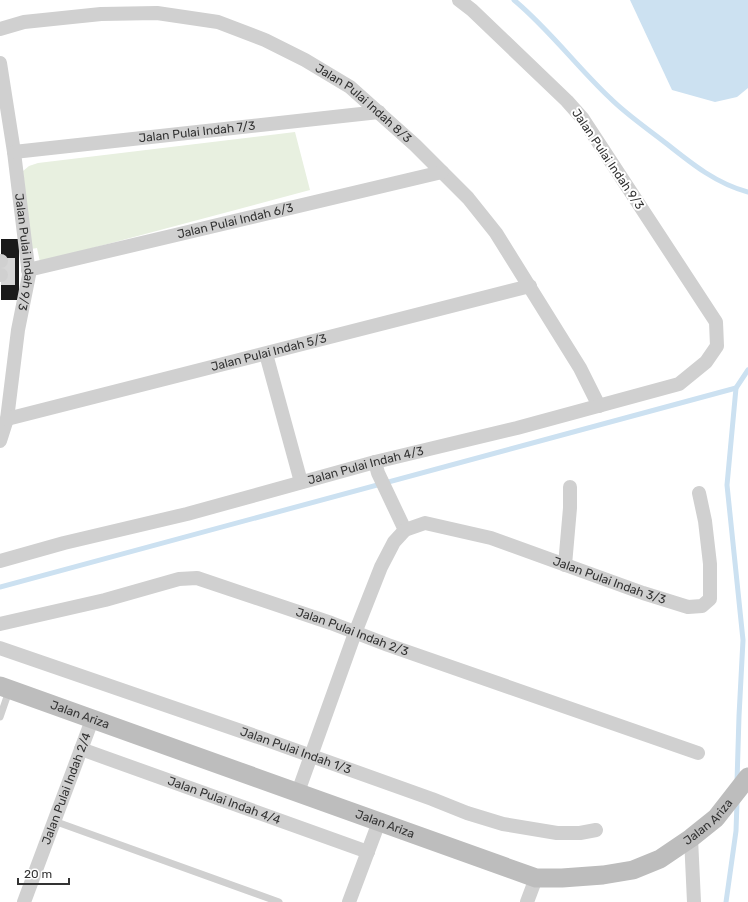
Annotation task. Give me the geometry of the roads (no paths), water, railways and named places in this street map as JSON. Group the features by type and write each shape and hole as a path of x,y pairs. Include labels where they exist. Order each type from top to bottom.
{"street":[{"name":"Jalan Pulai Indah 9/3","path":"458,0 478,15 583,119 716,322 717,346"},
{"name":"Jalan Pulai Indah 8/3","path":"0,29 24,22 101,14 157,13 218,22 265,40 305,60 350,87 379,112 442,172 468,198 496,233 580,368 599,406"},
{"name":"Jalan Pulai Indah 9/3","path":"0,62 14,152 23,270 18,330 7,419 0,441"},
{"name":"Jalan Pulai Indah 7/3","path":"14,152 379,112"},
{"name":"Jalan Pulai Indah 6/3","path":"23,270 442,172"},
{"name":"Jalan Pulai Indah 5/3","path":"7,419 530,286"},
{"name":"Jalan Pulai Indah 4/3","path":"0,561 64,543 188,514 301,482 517,428 679,384 706,362 717,346"},
{"path":"266,354 301,482"},
{"path":"298,792 380,567 394,542 405,530 376,464"},
{"path":"565,565 570,508 570,487"},
{"name":"Jalan Pulai Indah 3/3","path":"405,530 425,523 491,538 688,607 702,606 710,599 710,564 705,521 699,493"},
{"name":"Jalan Pulai Indah 2/3","path":"0,624 105,600 179,579 197,578 331,623 355,634 698,753"},
{"name":"Jalan Pulai Indah 1/3","path":"0,648 311,755 466,813 504,824 557,833 580,833 596,830"},
{"name":"Jalan Ariza","path":"5,688 536,878 603,875 633,870 660,859 691,838 716,818 748,777"},
{"name":"Jalan Pulai Indah 2/4","path":"24,902 92,720"},
{"name":"Jalan Pulai Indah 4/4","path":"81,749 368,852"},
{"path":"349,902 380,822"},
{"path":"691,838 694,902"},
{"path":"527,902 536,878"}],"lane":[{"path":"0,717 5,688"},
{"path":"54,821 279,902"}],"water":[{"path":"630,0 748,0 748,88 737,97 715,102 672,90"}],"waterway":[{"path":"514,0 527,11 598,86 630,116 686,159 715,179 748,192"},
{"path":"737,782 743,640 727,485 736,388 748,370"},
{"path":"0,587 736,388"},
{"path":"726,902 736,831 737,802"}],"tunnel":[{"path":"1,265 19,265"},
{"path":"1,278 19,278"}]}
